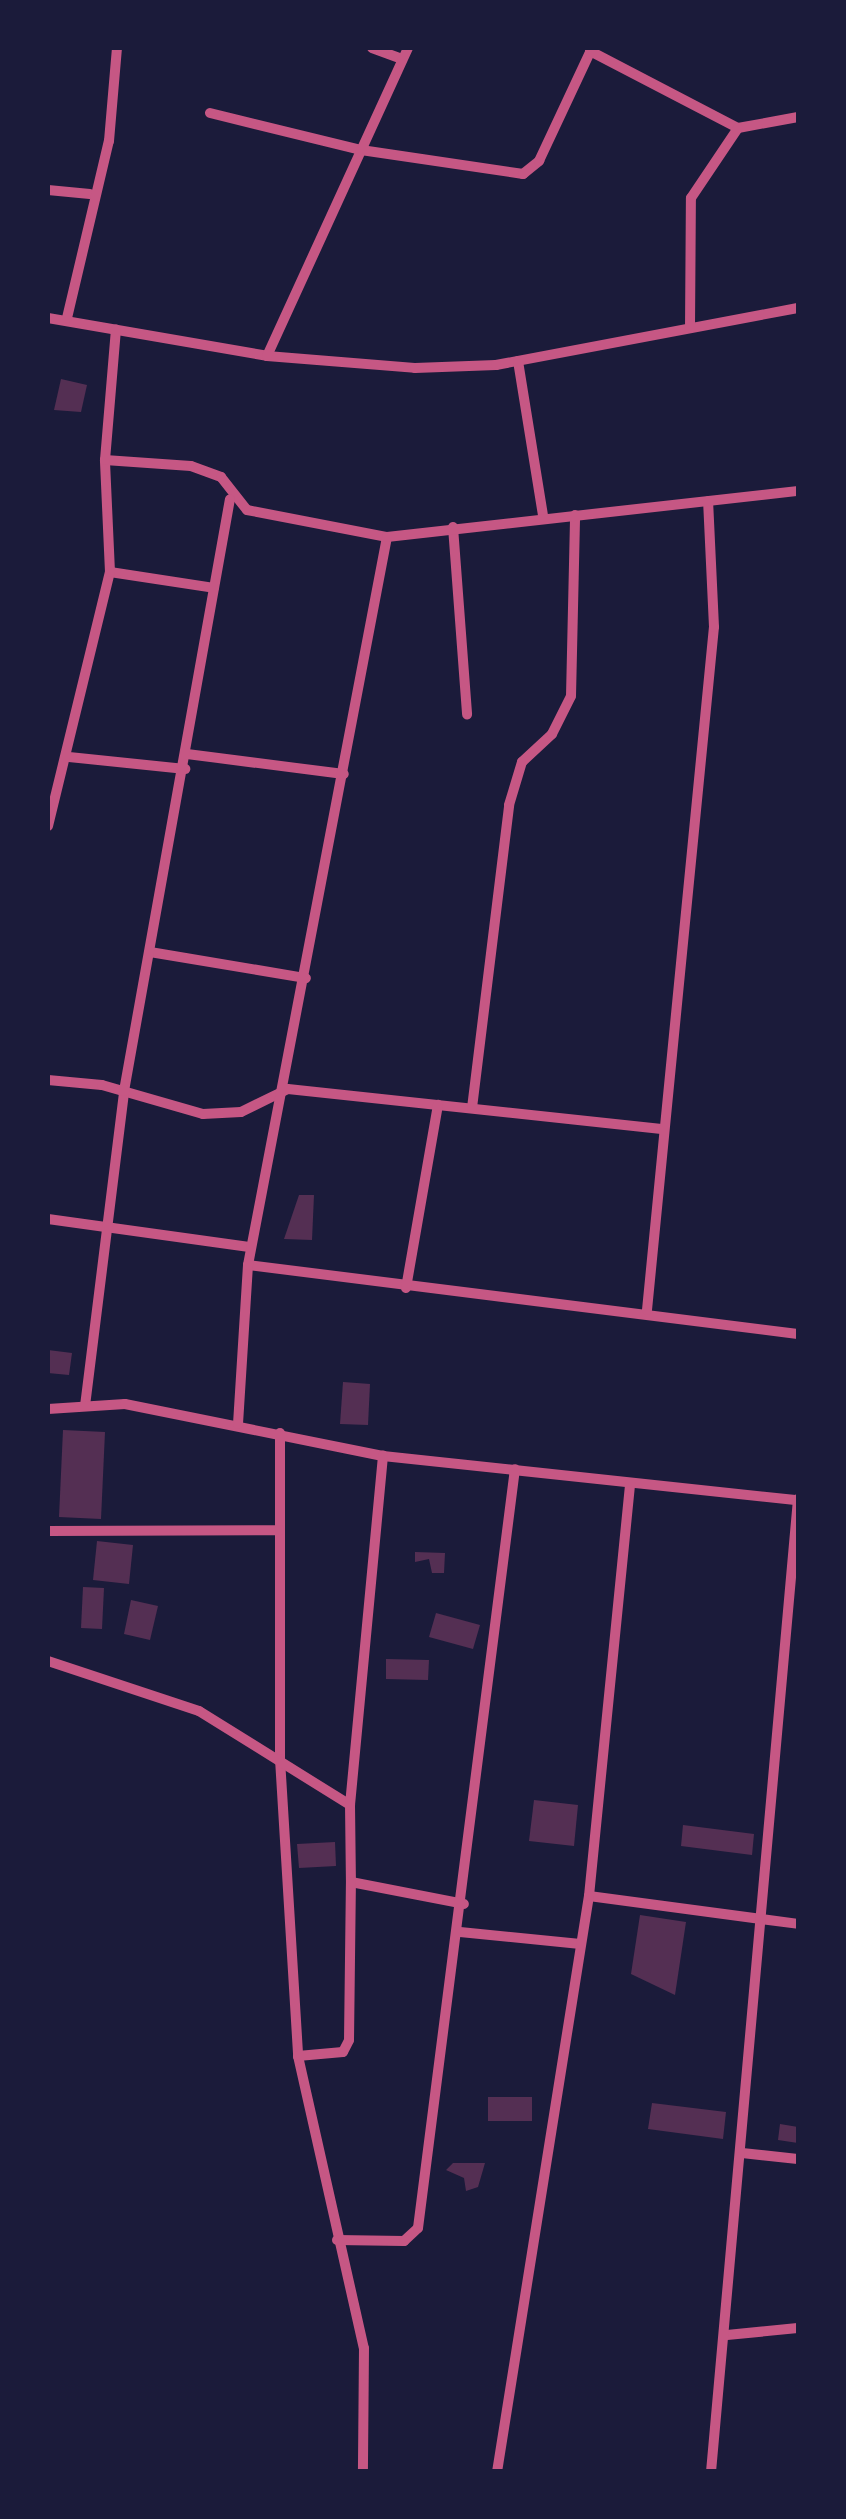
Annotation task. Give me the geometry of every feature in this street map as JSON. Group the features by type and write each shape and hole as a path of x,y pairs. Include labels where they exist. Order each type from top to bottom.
{"street":[{"path":"79,320 90,194 109,141 117,48"},
{"path":"372,48 402,59"},
{"path":"267,356 408,48"},
{"path":"210,113 360,150 523,174 539,161 591,50 738,128 798,117"},
{"path":"690,328 690,198 738,128"},
{"path":"48,190 90,194"},
{"path":"48,318 79,320 267,356 416,368 518,361 798,308"},
{"path":"48,826 69,757 110,572 106,460 116,329"},
{"path":"518,361 543,516"},
{"path":"85,1406 124,1091 188,754 230,499 221,477 191,466 106,460"},
{"path":"230,499 247,510 387,537 543,516 798,491"},
{"path":"647,1310 714,627 708,501"},
{"path":"472,1108 509,805 522,762 552,734 572,696 576,515"},
{"path":"453,527 467,714"},
{"path":"238,1424 248,1265 288,1089 387,537"},
{"path":"110,572 214,588"},
{"path":"188,754 344,774"},
{"path":"69,757 185,769"},
{"path":"150,952 306,978"},
{"path":"48,1080 124,1091 203,1114 242,1112 288,1089 664,1129"},
{"path":"406,1288 438,1105"},
{"path":"48,1219 252,1246"},
{"path":"248,1265 406,1288 647,1310 798,1334"},
{"path":"48,1409 125,1404 383,1456 798,1500 793,1630 761,1921 712,2472"},
{"path":"280,1433 280,1760 298,2056 364,2348 363,2472"},
{"path":"298,2056 342,2052 349,2040 350,1805 383,1456"},
{"path":"337,2240 404,2241 418,2228 464,1904 514,1469"},
{"path":"497,2472 589,1896 630,1483"},
{"path":"48,1531 280,1530"},
{"path":"48,1661 198,1711 350,1805"},
{"path":"351,1882 464,1904"},
{"path":"589,1896 798,1924"},
{"path":"460,1932 580,1944"},
{"path":"742,2153 798,2159"},
{"path":"726,2335 798,2328"}],"building":[{"path":"61,379 87,385 81,412 54,410"},
{"path":"299,1195 314,1195 312,1240 284,1239"},
{"path":"48,1350 72,1353 69,1375 48,1373"},
{"path":"343,1382 370,1384 368,1425 340,1424"},
{"path":"63,1430 105,1432 101,1519 59,1517"},
{"path":"97,1541 133,1545 129,1584 93,1580"},
{"path":"415,1552 445,1553 444,1573 432,1573 429,1559 415,1562"},
{"path":"83,1587 104,1588 102,1629 81,1628"},
{"path":"131,1600 158,1606 150,1640 124,1634"},
{"path":"436,1613 480,1625 473,1649 429,1637"},
{"path":"386,1659 429,1660 428,1680 386,1679"},
{"path":"534,1800 578,1805 574,1846 529,1841"},
{"path":"683,1825 754,1834 752,1855 681,1846"},
{"path":"335,1842 336,1866 299,1868 297,1844"},
{"path":"640,1915 686,1922 675,1995 631,1974"},
{"path":"488,2097 532,2097 532,2121 488,2121"},
{"path":"652,2103 726,2112 723,2139 648,2129"},
{"path":"780,2124 798,2127 798,2143 778,2140"},
{"path":"453,2163 485,2163 478,2187 466,2191 464,2178 446,2170"}]}
